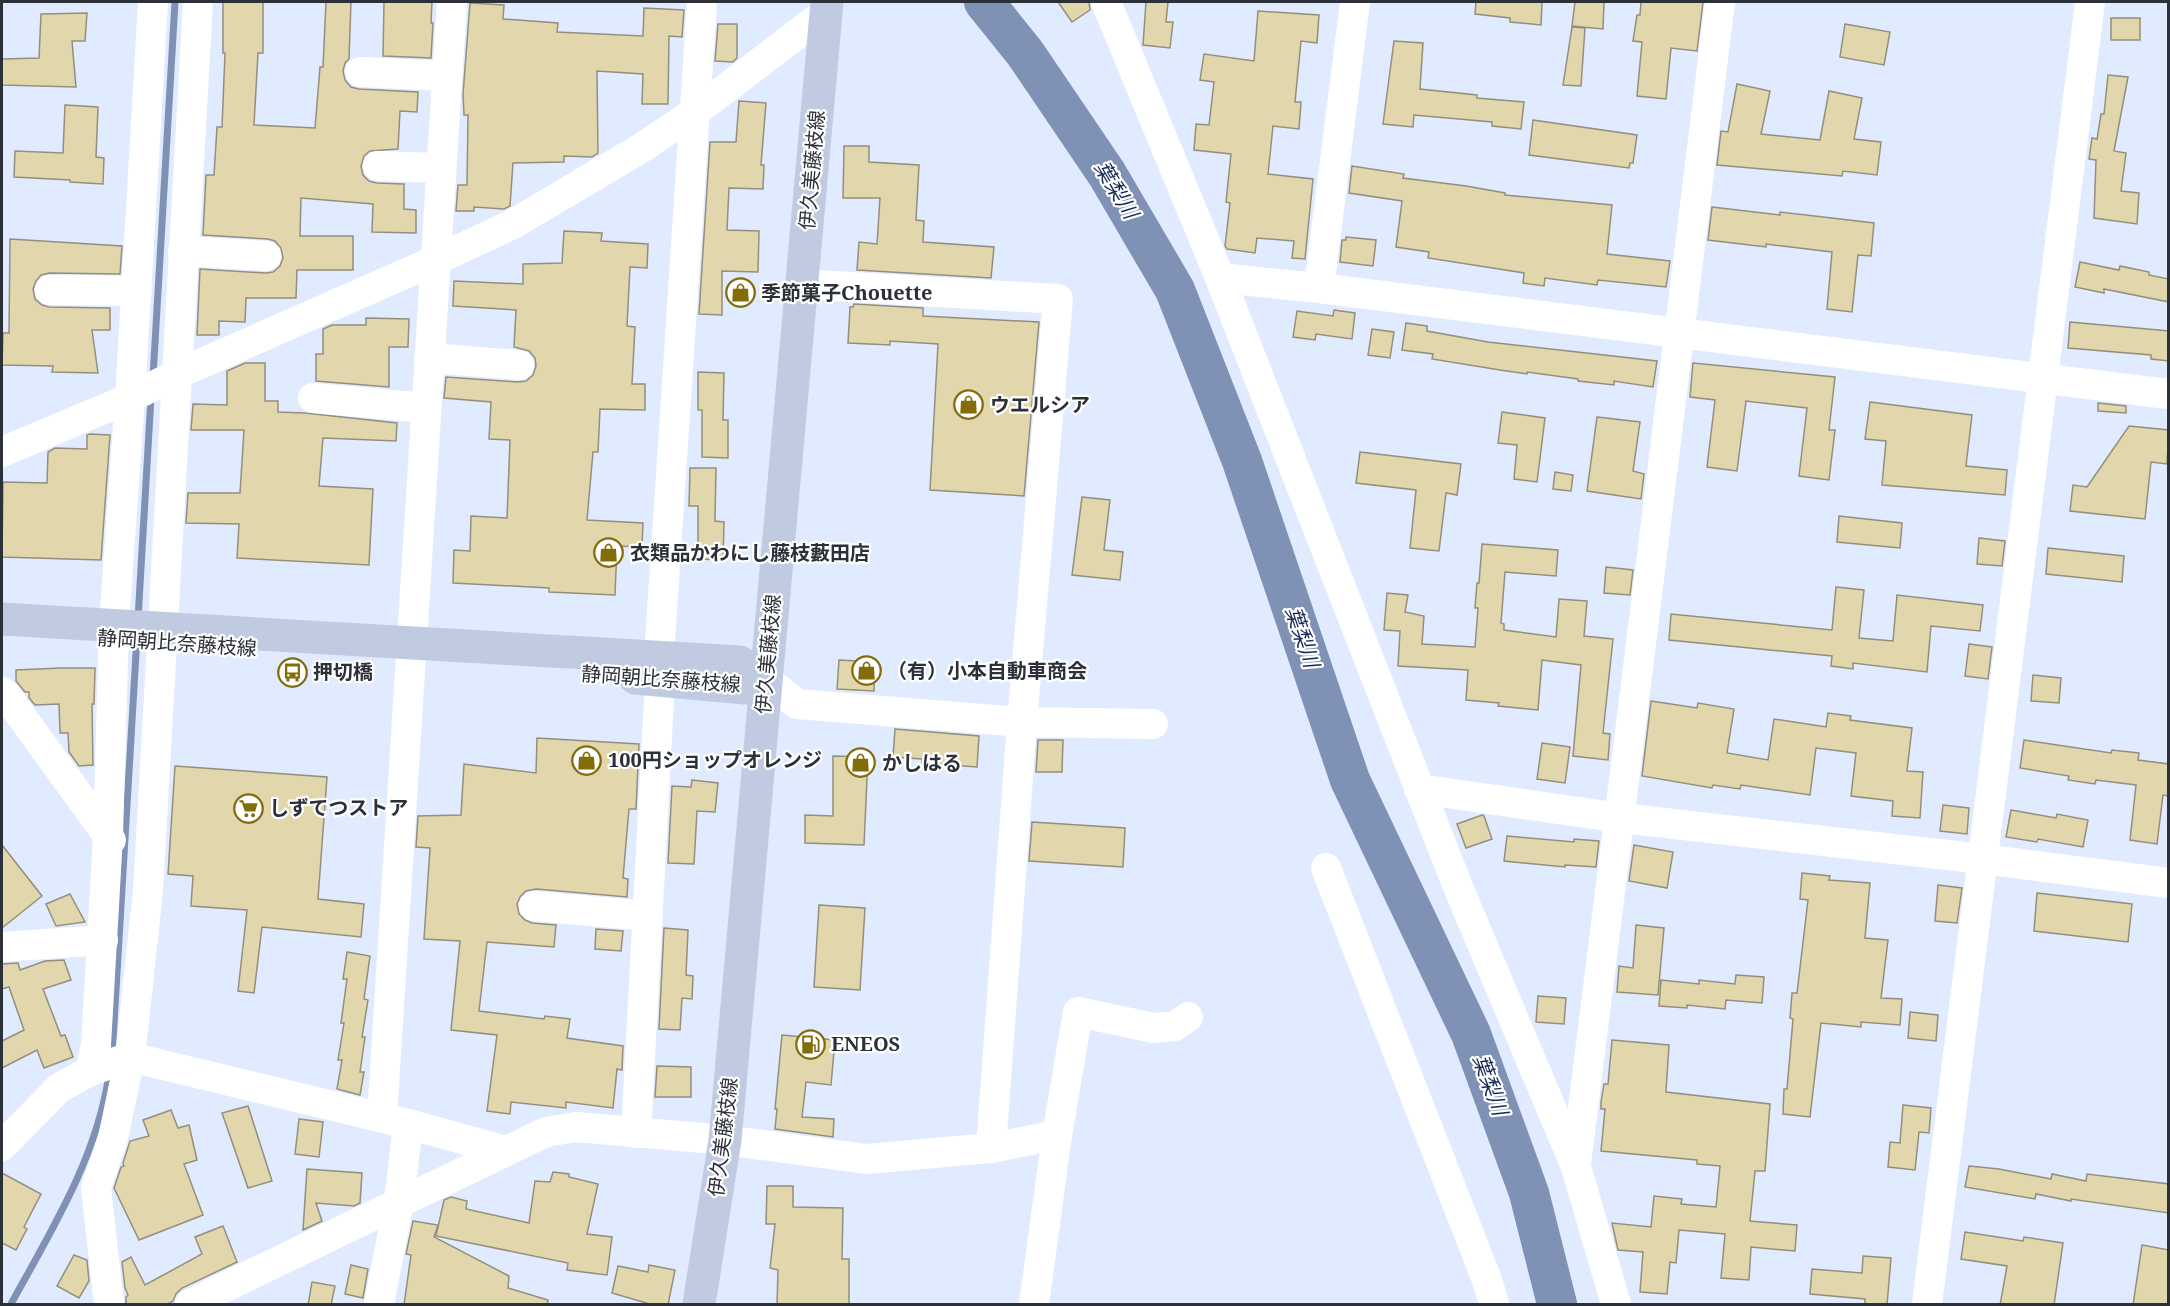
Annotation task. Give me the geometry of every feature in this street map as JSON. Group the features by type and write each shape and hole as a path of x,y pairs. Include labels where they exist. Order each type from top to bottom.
{"main road":[{"name":"伊久美藤枝線","path":"699,1305 725,1140 827,7"},
{"name":"静岡朝比奈藤枝線","path":"2,619 113,631 660,669 745,688 766,679"},
{"name":"静岡朝比奈藤枝線","path":"2,631 113,631"}],"street":[{"path":"90,1071 96,1045 103,940 113,631 137,291 153,2"},
{"path":"109,1305 96,1188 113,1138 130,1057 148,891 175,375 198,2"},
{"path":"379,1305 399,1202 395,1120 411,651 452,2"},
{"path":"636,1133 660,669 702,2"},
{"path":"1106,2 1220,278 1419,789 1576,1167 1616,1305"},
{"path":"1319,288 1355,2"},
{"path":"1576,1167 1621,818 1678,333 1720,2"},
{"path":"1927,1305 2090,2"},
{"path":"2,452 130,398 175,375 435,261 513,224 643,147 695,112 827,7"},
{"path":"360,72 447,76"},
{"path":"378,166 441,168"},
{"path":"183,251 266,256"},
{"path":"1220,278 1319,288 2169,394"},
{"path":"801,284 1058,299 1022,722 991,1148"},
{"path":"50,290 137,291"},
{"path":"429,358 519,365"},
{"path":"313,398 426,408"},
{"path":"766,679 797,704 1022,722 1153,724"},
{"path":"3,690 148,891"},
{"path":"1419,789 1621,818 1983,859 2169,883"},
{"path":"1326,868 1487,1280 1494,1305"},
{"path":"534,906 648,916"},
{"path":"2,947 103,940"},
{"path":"1034,1305 1057,1135 1078,1012 1155,1028 1175,1026 1188,1017"},
{"path":"2,1146 58,1088 90,1071 130,1057 395,1120 506,1151"},
{"path":"190,1305 546,1132 576,1127 725,1140 866,1159 991,1148 1057,1135"}],"building":[{"path":"223,2 263,2 263,53 258,53 254,125 315,128 320,67 323,67 326,2 351,2 349,59 343,71 345,80 351,87 359,89 418,92 417,112 400,111 398,149 370,151 364,156 361,166 363,175 369,181 404,184 404,209 416,210 416,233 372,232 373,204 301,198 300,236 353,236 353,270 297,270 296,298 246,298 245,322 219,321 219,335 197,335 200,269 266,273 273,272 280,266 283,258 281,248 275,241 203,235 206,175 214,175 217,127 222,127 225,53 223,53"},
{"path":"384,2 432,2 431,58 383,56"},
{"path":"1058,2 1089,2 1090,10 1072,22"},
{"path":"1146,2 1168,2 1166,22 1173,22 1170,48 1143,45"},
{"path":"1476,2 1542,2 1541,25 1510,22 1510,18 1475,14"},
{"path":"1575,2 1604,2 1603,29 1572,26"},
{"path":"1641,2 1703,2 1697,51 1671,48 1666,99 1637,96 1642,42 1633,41"},
{"path":"470,3 504,5 503,19 558,23 557,32 643,36 644,8 684,10 682,37 669,36 668,104 642,104 643,74 597,71 598,153 592,157 564,156 564,162 513,163 510,206 504,209 474,207 474,211 456,211 458,185 467,185 468,115 464,115 463,94"},
{"path":"1258,11 1319,15 1317,43 1301,41 1295,102 1301,102 1299,129 1273,126 1268,174 1313,179 1305,259 1292,258 1294,241 1257,238 1255,253 1227,249 1225,246 1230,203 1226,202 1231,154 1194,150 1196,124 1209,125 1214,82 1200,80 1204,54 1254,61"},
{"path":"87,13 85,41 72,41 76,87 2,85 2,59 39,58 41,14"},
{"path":"2111,18 2140,18 2140,40 2111,40"},
{"path":"718,24 737,24 737,58 733,62 715,61"},
{"path":"1845,24 1890,32 1884,65 1840,57"},
{"path":"1572,27 1585,28 1581,86 1563,85"},
{"path":"1394,41 1423,43 1420,89 1477,95 1477,98 1524,102 1521,129 1492,126 1492,122 1414,115 1413,127 1383,124"},
{"path":"2108,75 2128,77 2114,151 2126,153 2121,191 2139,193 2137,224 2094,218 2096,160 2089,159 2092,138 2097,139 2101,114 2104,114"},
{"path":"1737,84 1770,91 1761,134 1820,140 1829,91 1862,98 1854,139 1881,142 1877,175 1843,171 1842,176 1717,165 1721,131 1728,132"},
{"path":"739,101 766,103 761,165 764,165 763,189 729,188 727,230 759,231 758,272 722,271 722,315 699,314 710,142 736,142"},
{"path":"65,105 98,107 96,157 104,158 103,184 14,177 15,151 63,153"},
{"path":"1533,120 1637,135 1633,163 1630,163 1629,168 1529,155"},
{"path":"844,146 869,146 869,162 919,165 916,220 924,221 923,242 994,247 991,278 857,270 859,242 877,244 880,198 843,198"},
{"path":"1352,166 1404,174 1403,178 1466,186 1505,193 1505,195 1612,205 1607,254 1670,261 1666,287 1598,280 1597,285 1545,278 1544,286 1523,283 1524,273 1428,258 1429,252 1396,247 1402,201 1349,193"},
{"path":"1712,207 1874,223 1871,256 1858,255 1852,312 1827,309 1832,252 1708,240"},
{"path":"564,231 602,233 601,241 648,244 647,268 630,267 627,326 635,327 632,384 645,384 645,410 600,409 598,452 593,452 587,520 643,523 642,547 617,546 615,595 549,592 549,588 453,583 454,550 470,551 471,516 507,518 510,440 489,439 491,402 444,398 446,377 518,382 526,381 533,375 536,366 535,358 529,351 514,347 516,310 453,306 454,281 523,284 523,264 562,263"},
{"path":"1346,237 1376,240 1373,266 1340,262 1342,240 1346,240"},
{"path":"10,239 122,246 120,274 50,273 41,275 33,289 35,299 49,307 110,308 110,330 92,330 98,373 52,372 53,366 2,365 3,333 9,333"},
{"path":"2080,262 2119,270 2120,266 2169,279 2169,302 2104,289 2104,293 2075,287"},
{"path":"854,304 923,308 923,316 1039,322 1024,496 930,490 938,344 890,341 890,345 848,343 850,307"},
{"path":"1334,310 1355,313 1352,339 1316,334 1315,340 1293,337 1297,311 1333,316"},
{"path":"366,318 409,319 408,347 389,347 389,387 316,381 316,354 323,354 323,329 332,325 366,325"},
{"path":"2070,322 2169,331 2169,361 2151,359 2151,355 2068,348"},
{"path":"1406,323 1427,326 1427,331 1488,342 1657,361 1653,387 1614,381 1614,385 1578,381 1578,379 1527,372 1527,374 1432,359 1433,354 1402,350"},
{"path":"1372,329 1394,332 1390,358 1368,355"},
{"path":"245,363 265,363 265,401 278,401 278,412 397,423 396,441 323,438 319,486 373,489 369,565 237,558 239,524 186,523 188,493 240,493 244,430 191,430 193,404 227,405 227,371"},
{"path":"1693,363 1835,377 1829,430 1835,430 1829,480 1799,476 1807,408 1746,401 1737,471 1707,467 1715,400 1690,397"},
{"path":"698,372 724,373 723,420 728,420 728,458 702,457 702,410 698,410"},
{"path":"1870,402 1972,415 1966,466 2007,470 2005,495 1882,485 1886,441 1865,439"},
{"path":"2098,403 2126,406 2126,413 2098,411"},
{"path":"1502,412 1545,418 1537,482 1514,479 1517,445 1498,443"},
{"path":"1597,417 1640,422 1633,471 1644,474 1641,499 1587,491"},
{"path":"2129,426 2169,430 2167,464 2151,462 2145,519 2070,511 2073,485 2087,487"},
{"path":"87,435 110,435 101,560 2,557 3,482 47,483 48,452 55,448 87,449"},
{"path":"1360,452 1461,464 1457,495 1446,493 1439,551 1410,548 1416,490 1356,483"},
{"path":"690,468 716,468 715,521 724,522 723,560 698,559 698,506 689,506"},
{"path":"1555,472 1573,475 1571,491 1553,489"},
{"path":"1082,497 1110,500 1104,550 1123,552 1120,580 1072,575"},
{"path":"1839,516 1902,523 1900,548 1837,542"},
{"path":"1979,538 2005,541 2002,566 1977,564"},
{"path":"1482,544 1558,550 1556,576 1505,572 1501,623 1504,624 1504,630 1556,637 1559,599 1587,601 1584,636 1613,639 1603,733 1610,734 1608,760 1573,756 1581,665 1542,660 1538,710 1466,700 1468,670 1398,666 1400,631 1384,630 1387,593 1408,595 1405,612 1424,616 1422,644 1475,647 1478,608 1475,608"},
{"path":"2048,548 2124,556 2122,582 2046,574"},
{"path":"1606,567 1633,570 1630,595 1604,593"},
{"path":"1836,587 1864,590 1859,638 1893,641 1897,595 1983,605 1980,631 1931,626 1927,672 1853,663 1853,669 1831,666 1832,656 1669,640 1671,614 1832,630"},
{"path":"1969,644 1992,647 1988,679 1965,676"},
{"path":"839,660 875,662 874,691 837,689"},
{"path":"95,668 94,704 92,704 93,765 79,766 69,752 68,733 60,733 59,704 35,705 29,698 29,692 25,692 16,681 16,670"},
{"path":"2033,675 2061,678 2059,703 2031,701"},
{"path":"1651,701 1697,708 1698,703 1734,709 1727,753 1768,760 1774,719 1826,727 1828,713 1851,716 1850,720 1912,728 1907,771 1923,772 1920,818 1892,816 1893,801 1851,796 1856,753 1816,748 1810,795 1741,785 1740,789 1713,785 1712,788 1642,776"},
{"path":"895,729 979,736 977,767 922,763 922,759 893,757"},
{"path":"537,738 639,744 636,809 629,809 623,878 628,879 627,897 536,889 526,891 517,904 519,914 532,923 556,925 554,947 487,942 479,1011 544,1019 545,1016 570,1019 567,1038 623,1046 622,1070 617,1069 613,1108 566,1102 566,1108 511,1102 510,1114 487,1111 497,1035 451,1030 460,941 424,939 430,848 416,847 418,816 461,815 464,764 536,773"},
{"path":"1038,740 1063,740 1062,772 1036,772"},
{"path":"2024,740 2111,753 2112,750 2139,753 2138,760 2169,764 2169,796 2163,795 2157,844 2130,840 2136,785 2096,780 2095,784 2068,780 2069,776 2020,768"},
{"path":"1542,743 1570,747 1565,783 1537,779"},
{"path":"833,756 868,757 864,845 805,843 805,815 833,816"},
{"path":"175,766 327,777 318,899 364,904 361,937 262,927 254,993 238,991 247,910 191,906 193,876 168,874"},
{"path":"692,780 718,783 715,812 697,811 694,864 668,863 672,786 691,787"},
{"path":"1943,805 1969,808 1967,834 1940,831"},
{"path":"2011,810 2056,818 2057,814 2088,820 2083,847 2038,839 2037,842 2006,837"},
{"path":"1482,815 1492,839 1466,848 1457,824"},
{"path":"1032,822 1125,828 1123,867 1029,861"},
{"path":"1507,836 1574,842 1574,839 1599,841 1596,867 1565,865 1565,867 1504,861"},
{"path":"2,845 42,896 2,928"},
{"path":"1634,845 1673,852 1667,888 1629,881"},
{"path":"1802,873 1830,876 1829,880 1870,883 1865,938 1888,940 1881,998 1902,999 1900,1025 1861,1022 1861,1027 1821,1023 1810,1117 1783,1114 1793,1019 1790,1018 1792,993 1797,993 1808,900 1800,899"},
{"path":"1938,885 1962,888 1957,923 1935,921"},
{"path":"2037,893 2132,904 2128,942 2034,931"},
{"path":"70,894 85,922 56,926 46,904"},
{"path":"819,905 865,908 860,990 814,987"},
{"path":"1636,925 1664,928 1658,995 1617,992 1619,966 1633,968"},
{"path":"664,928 688,930 686,975 693,976 692,999 682,998 680,1030 659,1029"},
{"path":"596,929 623,931 621,951 595,949"},
{"path":"347,952 370,956 364,999 368,1000 362,1037 365,1037 360,1072 364,1072 360,1095 337,1089 342,1060 338,1060 344,1023 341,1023 347,979 343,979"},
{"path":"64,960 71,980 43,989 61,1036 65,1035 73,1057 44,1068 37,1050 2,1068 2,1041 24,1030 9,987 2,989 2,964 18,963 20,970 45,961"},
{"path":"1736,975 1764,977 1762,1003 1726,1000 1725,1009 1687,1005 1687,1008 1659,1006 1661,980 1699,984 1699,980 1735,984"},
{"path":"1538,996 1566,998 1564,1024 1536,1022"},
{"path":"1910,1012 1938,1015 1936,1041 1908,1038"},
{"path":"782,1035 835,1040 831,1085 806,1082 802,1117 834,1119 833,1137 775,1129"},
{"path":"1612,1040 1669,1045 1666,1092 1770,1104 1765,1171 1755,1171 1750,1221 1797,1225 1795,1251 1751,1247 1749,1280 1721,1278 1725,1234 1679,1230 1676,1263 1670,1262 1667,1294 1640,1292 1643,1252 1618,1250 1612,1223 1651,1227 1654,1196 1682,1199 1681,1204 1716,1207 1720,1166 1697,1164 1697,1160 1601,1151 1605,1109 1601,1109 1601,1102 1604,1084 1608,1084"},
{"path":"657,1066 691,1067 691,1097 655,1097"},
{"path":"1903,1105 1931,1108 1929,1133 1919,1132 1915,1170 1888,1167 1890,1142 1900,1143"},
{"path":"248,1106 272,1181 248,1188 222,1113"},
{"path":"171,1110 178,1128 189,1125 197,1160 184,1164 203,1215 139,1240 114,1188 121,1167 124,1166 130,1141 149,1136 143,1120"},
{"path":"299,1119 323,1122 319,1157 295,1154"},
{"path":"1969,1166 2051,1179 2052,1174 2086,1181 2087,1174 2169,1184 2169,1213 2071,1199 2071,1201 2036,1194 2035,1199 1965,1187"},
{"path":"307,1169 362,1173 360,1203 354,1206 316,1203 322,1221 303,1230"},
{"path":"553,1172 569,1174 569,1177 598,1184 587,1234 612,1237 607,1275 567,1270 568,1263 436,1236 444,1200 451,1197 467,1201 466,1209 529,1223 535,1181 550,1182"},
{"path":"2,1173 41,1194 24,1227 27,1229 16,1250 2,1243"},
{"path":"767,1186 793,1186 793,1207 843,1208 842,1259 849,1259 849,1305 777,1305 778,1270 770,1268 775,1224 766,1224"},
{"path":"413,1221 438,1225 434,1237 509,1276 508,1288 548,1300 547,1305 404,1305 411,1255 406,1254"},
{"path":"223,1226 237,1262 182,1288 173,1301 166,1305 126,1305 128,1295 122,1262 131,1257 145,1285 202,1254 195,1237"},
{"path":"1965,1232 2023,1241 2024,1237 2063,1243 2054,1305 2000,1305 2007,1266 1961,1259"},
{"path":"2142,1245 2169,1250 2169,1305 2133,1305"},
{"path":"74,1255 87,1260 89,1281 79,1298 57,1286"},
{"path":"1863,1256 1891,1258 1887,1305 1865,1305 1865,1299 1810,1294 1812,1269 1862,1273"},
{"path":"351,1265 368,1269 363,1298 345,1294"},
{"path":"649,1265 675,1270 668,1305 653,1305 612,1293 618,1266 648,1272"},
{"path":"312,1282 335,1286 331,1305 308,1305"}],"waterway":[{"path":"153,377 175,2"},
{"name":"葉梨川","path":"984,2 1025,53 1107,174 1175,290 1242,461 1350,780 1471,1034 1529,1193 1557,1304"},
{"path":"138,619 151,397"},
{"path":"112,1057 137,637"},
{"path":"11,1304 56,1221 83,1164 103,1105 109,1074"}],"place":[{"name":"季節菓子Chouette","path":"740,293"},
{"name":"ウエルシア","path":"969,405"},
{"name":"衣類品かわにし藤枝藪田店","path":"609,553"},
{"name":"（有）小本自動車商会","path":"866,671"},
{"name":"押切橋","path":"292,672"},
{"name":"100円ショップオレンジ","path":"587,760"},
{"name":"かしはる","path":"861,763"},
{"name":"しずてつストア","path":"248,808"},
{"name":"ENEOS","path":"810,1044"}]}
